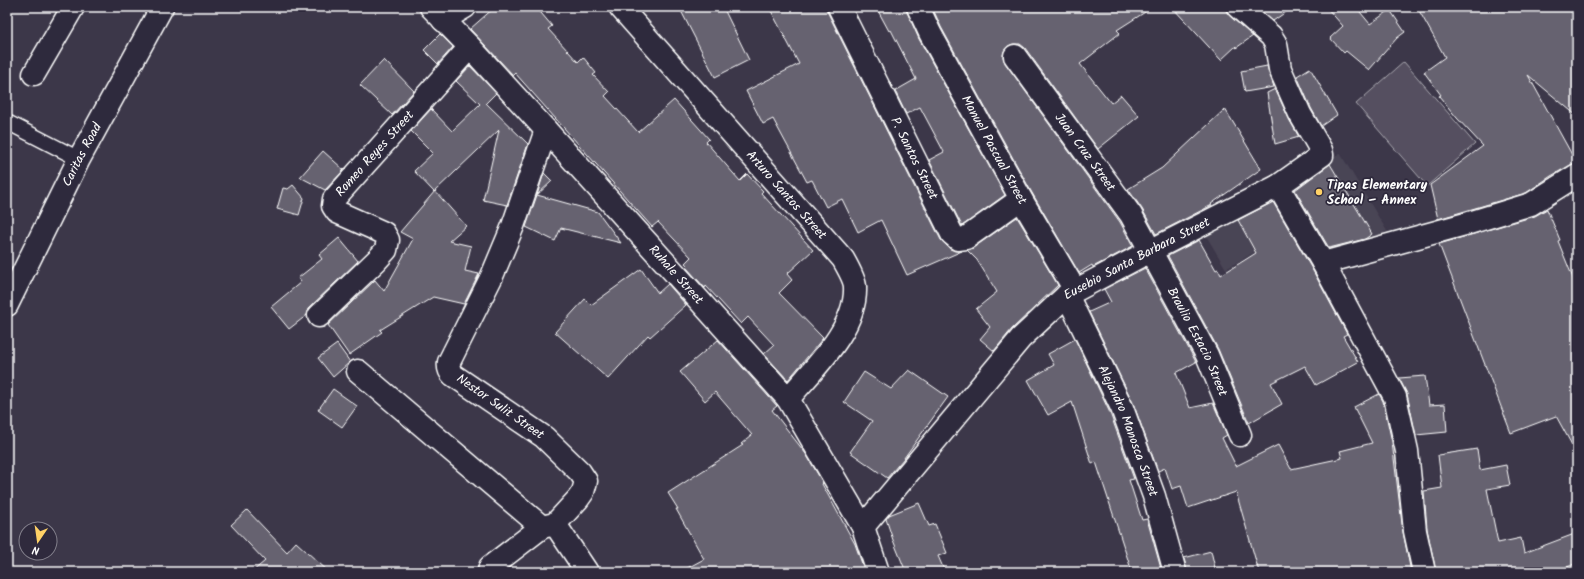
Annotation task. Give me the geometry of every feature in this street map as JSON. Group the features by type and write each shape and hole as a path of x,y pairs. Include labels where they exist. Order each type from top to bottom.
{"street":[{"path":"34,74 72,7"},
{"name":"Caritas Road","path":"7,305 79,159 162,7"},
{"path":"437,13 465,7"},
{"name":"Arturo Santos Street","path":"620,7 844,259 855,286 852,313 840,337 788,399"},
{"name":"P. Santos Street","path":"839,7 952,234 958,239 966,238 1021,199"},
{"name":"Manuel Pascual Street","path":"918,7 930,33 1071,293"},
{"name":"Eusebio Santa Barbara Street","path":"863,528 1021,338 1071,293 1150,250 1278,186 1322,155 1321,150 1300,114 1280,69 1276,44 1271,36 1238,7"},
{"name":"Ruhale Street","path":"437,13 546,130 788,399 863,528 878,572"},
{"name":"Romeo Reyes Street","path":"319,316 377,260 386,250 388,240 384,233 337,212 333,206 334,199 470,47"},
{"name":"Juan Cruz Street","path":"1015,56 1131,215 1150,250"},
{"name":"Nestor Sulit Street","path":"489,572 490,567 549,525 583,492 586,481 580,472 544,437 453,375 449,372 448,367 449,362 492,276 513,226 546,130"},
{"path":"1323,263 1469,223 1531,204 1577,175"},
{"path":"1278,186 1323,263 1395,397 1407,451 1415,531 1424,572"},
{"name":"Braulio Estacio Street","path":"1150,250 1207,355 1240,435"},
{"name":"Alejandro Manosca Street","path":"1071,293 1122,408 1154,496 1175,572"},
{"path":"358,371 549,525 587,572"}],"lane":[{"path":"8,124 79,159"}],"shaded area":[{"path":"1404,62 1475,144 1427,186 1356,104"},
{"name":"Tipas Elementary School – Annex","path":"1340,153 1387,231 1301,282 1275,240 1226,269 1205,234"}],"building":[{"path":"495,7 536,7 552,26 548,29 578,62 583,57 596,73 593,75 609,92 605,96 638,132 674,100 709,139 706,142 740,181 747,174 763,191 761,193 813,250 787,274 792,280 779,293 823,338 788,380 764,354 774,345 748,317 741,324 706,286 705,288 686,267 688,266 685,263 691,257 658,222 652,227 515,73 513,75 470,29"},
{"path":"679,7 723,7 749,60 715,77"},
{"path":"769,7 825,7 941,240 950,249 962,251 907,275 881,220 858,232 842,199 826,207 812,180 807,182 773,119 763,124 746,91 799,64"},
{"path":"876,7 906,7 919,39 1005,195 962,226 929,160 944,152 920,107 906,114 895,91 916,79 891,30 889,31"},
{"path":"932,7 1153,7 1117,30 1120,33 1080,64 1111,103 1121,95 1139,116 1098,149 1025,48 1020,44 1008,46 1004,51 1003,57 1005,63 1120,222 1133,246 1093,267 1092,265 1079,273 1032,193 941,27"},
{"path":"1172,7 1226,7 1226,11 1230,16 1253,36 1236,48 1236,46 1221,60"},
{"path":"1257,7 1293,7 1273,21"},
{"path":"1326,7 1356,7 1370,24 1390,10 1405,32 1397,38 1369,70 1346,51 1344,53 1330,38 1343,26"},
{"path":"1417,7 1564,7 1577,15 1577,116 1528,75 1576,162 1551,176 1526,193 1438,219 1430,185 1483,146 1439,96 1441,95 1424,72 1445,57"},
{"path":"440,34 453,47 438,64 424,50"},
{"path":"384,60 414,91 392,115 360,85"},
{"path":"470,66 496,93 486,103 528,144 507,205 483,200 499,130 434,192 414,171 433,153 411,131 431,109 452,131 480,104 456,81"},
{"path":"1267,66 1274,87 1245,92 1241,71"},
{"path":"1310,68 1337,115 1321,126 1311,108 1297,76"},
{"path":"1275,89 1299,137 1275,144 1267,93"},
{"path":"1225,109 1261,169 1211,204 1212,205 1156,234 1142,209 1128,189 1162,168"},
{"path":"323,151 344,170 325,190 300,177"},
{"path":"1330,164 1372,234 1365,239 1329,248 1295,190"},
{"path":"544,173 552,181 537,195"},
{"path":"293,185 304,198 299,215 277,209 283,188 288,189"},
{"path":"435,191 466,226 449,241 471,246 465,271 479,274 464,304 433,297 380,330 382,332 349,355 328,325 375,280 384,291 413,239 400,232"},
{"path":"537,195 598,212 621,243 561,228 555,241 526,227"},
{"path":"1273,202 1312,269 1347,334 1343,336 1358,362 1316,385 1305,366 1271,383 1282,404 1249,423 1218,349 1168,256 1199,240 1216,270 1218,269 1221,275 1256,253 1238,220"},
{"path":"1547,209 1577,288 1577,454 1556,416 1511,433 1439,244 1535,216"},
{"path":"1017,217 1058,285 1012,329 994,351 980,339 990,327 976,309 997,292 977,260 967,250 973,248"},
{"path":"339,238 358,261 310,307 307,315 289,329 271,307 301,282 298,278 322,259 319,255"},
{"path":"1145,268 1196,362 1176,373 1190,408 1213,403 1227,435 1222,438 1236,466 1278,445 1291,469 1342,458 1340,451 1372,443 1354,407 1379,394 1383,401 1392,442 1403,532 1411,572 1259,572 1236,492 1188,508 1181,486 1172,489 1165,468 1158,471 1133,403 1089,312 1111,302 1104,289"},
{"path":"641,269 658,293 668,284 686,305 650,337 648,335 608,379 555,332 585,299 591,305"},
{"path":"1075,339 1110,413 1134,479 1129,480 1142,520 1147,519 1162,572 1132,572 1096,462 1092,464 1072,402 1048,415 1028,380 1054,365 1048,354"},
{"path":"718,340 777,406 772,410 806,454 823,483 822,484 855,544 865,572 680,572 704,559 668,493 743,445 741,444 752,435 715,392 705,401 680,372"},
{"path":"337,344 350,362 333,377 318,358"},
{"path":"909,370 948,397 904,458 887,478 850,452 872,421 844,402 864,372 891,389"},
{"path":"1425,376 1429,405 1445,404 1447,432 1416,435 1407,394 1399,378"},
{"path":"333,389 357,406 342,427 318,410"},
{"path":"1477,449 1480,470 1506,465 1510,485 1487,489 1498,543 1521,538 1524,553 1577,533 1577,563 1555,572 1436,572 1427,529 1424,491 1442,488 1438,455"},
{"path":"919,503 929,526 935,524 947,553 938,556 945,572 906,572 893,540 886,519 889,515"},
{"path":"247,510 287,552 296,542 329,572 252,572 265,561 231,525"},
{"path":"1211,551 1216,572 1187,572 1184,558"}],"place":[{"name":"Tipas Elementary School – Annex","path":"1319,192"}]}
